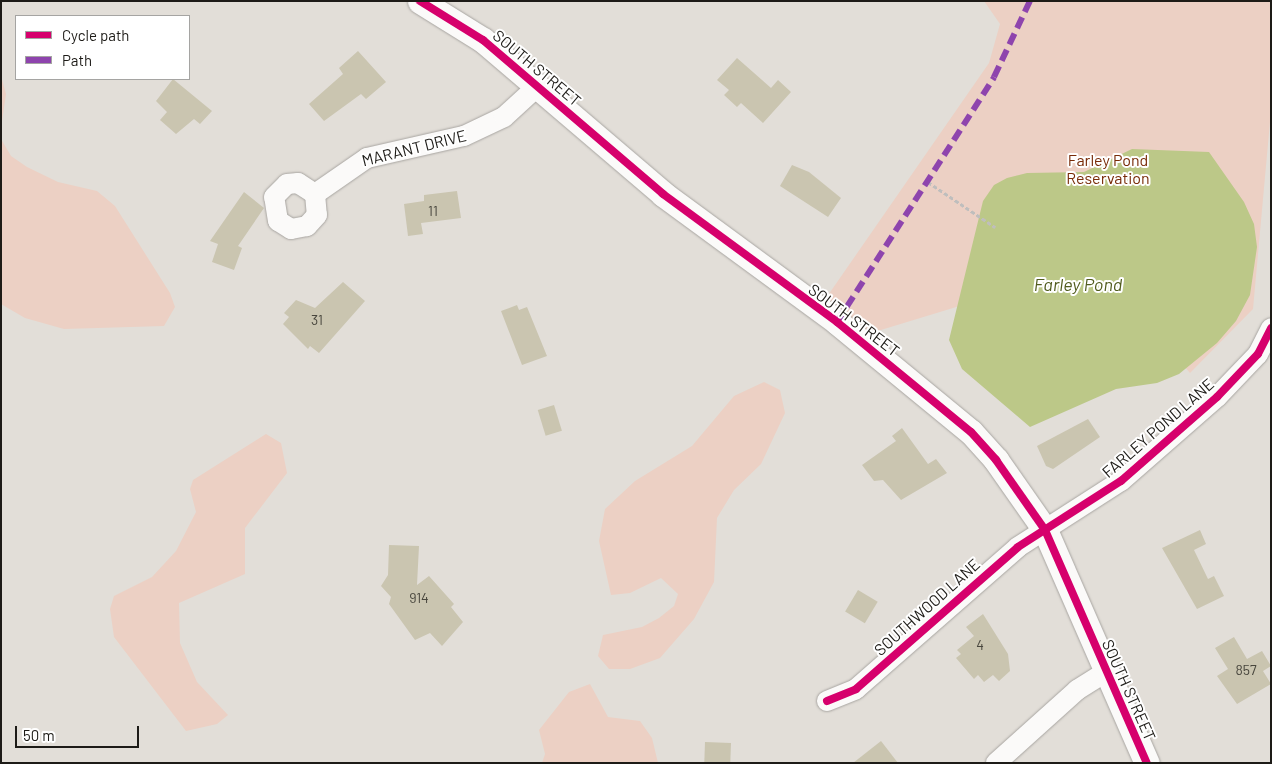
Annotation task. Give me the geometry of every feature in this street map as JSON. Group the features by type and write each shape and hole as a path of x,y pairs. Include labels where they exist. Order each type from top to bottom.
{"street":[{"name":"SOUTH STREET","path":"420,1 483,40 706,227 837,322 943,406 996,460 1045,530 1104,673 1147,763"},
{"name":"MARANT DRIVE","path":"316,194 367,158 483,129 538,86"},
{"name":"FARLEY POND LANE","path":"1045,530 1121,481 1217,397 1258,354 1271,328"},
{"name":"SOUTHWOOD LANE","path":"826,700 856,689 975,581 1045,530"},
{"path":"996,763 1074,693 1104,673"}],"path":[{"path":"928,182 995,227"}],"green space":[{"name":"Farley Pond Reservation","path":"984,1 1271,1 1271,111 1253,309 1190,373 1172,352 976,301 871,333 824,301 989,63 1000,24"},
{"path":"1,76 6,94 1,128"},
{"path":"1,139 11,156 27,167 58,182 97,191 115,206 170,293 175,307 164,326 64,329 25,318 1,304"},
{"path":"764,382 780,390 785,413 761,464 734,490 717,518 714,582 694,619 660,658 630,669 609,669 598,656 603,635 642,627 659,618 674,606 678,594 661,578 630,593 611,595 599,541 605,509 635,481 692,446 734,396"},
{"path":"266,434 281,443 287,473 245,528 245,574 179,603 180,643 197,682 228,715 217,724 186,731 114,637 110,609 114,596 152,577 176,551 196,512 190,489 193,480"},
{"path":"590,684 608,717 640,721 652,738 658,763 542,763 545,754 539,730 569,692"}],"water":[{"name":"Farley Pond","path":"1132,149 1209,152 1244,202 1254,224 1257,247 1250,295 1236,321 1217,343 1179,374 1157,383 1116,389 1030,427 962,369 949,340 983,201 994,185 1007,178 1027,173 1084,172"}],"building":[{"path":"358,51 386,82 366,99 361,94 324,121 309,104 343,74 339,68"},
{"path":"737,58 771,88 778,80 791,92 763,123 741,103 737,107 724,95 729,90 717,80"},
{"path":"172,80 174,80 212,111 200,124 194,119 176,134 160,120 167,112 156,101"},
{"path":"792,165 809,172 841,198 828,217 780,186"},
{"path":"457,191 461,218 421,223 423,234 408,236 404,204 424,201 424,195"},
{"path":"244,192 264,208 238,246 242,248 234,270 212,262 218,244 210,241"},
{"path":"343,282 365,301 319,353 310,346 308,349 283,324 289,317 284,313 296,300 315,308"},
{"path":"517,305 519,310 527,307 547,356 522,365 501,311"},
{"path":"554,405 562,431 546,436 538,410"},
{"path":"1088,419 1100,437 1053,469 1046,466 1037,446"},
{"path":"902,428 928,464 936,459 947,473 901,500 883,480 874,481 862,465 896,441 892,436"},
{"path":"1200,530 1206,544 1194,550 1208,579 1214,576 1224,596 1197,609 1162,548"},
{"path":"389,545 419,546 417,585 429,576 454,604 451,607 463,622 442,646 430,633 415,640 389,604 391,597 381,586 388,575"},
{"path":"858,590 878,602 865,623 845,611"},
{"path":"983,614 1008,654 1010,671 999,681 993,675 984,682 978,675 974,679 956,658 961,654 957,650 974,636 966,627"},
{"path":"1234,637 1247,659 1262,651 1271,666 1263,671 1271,684 1237,704 1217,676 1228,669 1215,648"},
{"path":"881,741 898,763 853,763"},
{"path":"705,742 731,743 730,763 704,763"}],"marked path":[{"path":"837,322 994,77 1030,1"}],"cycle path":[{"path":"420,1 483,40 663,194 837,322 971,432 996,460 1045,530 1147,763"},
{"path":"827,701 856,689 1018,547 1121,481 1217,397 1258,354 1271,328"}]}
